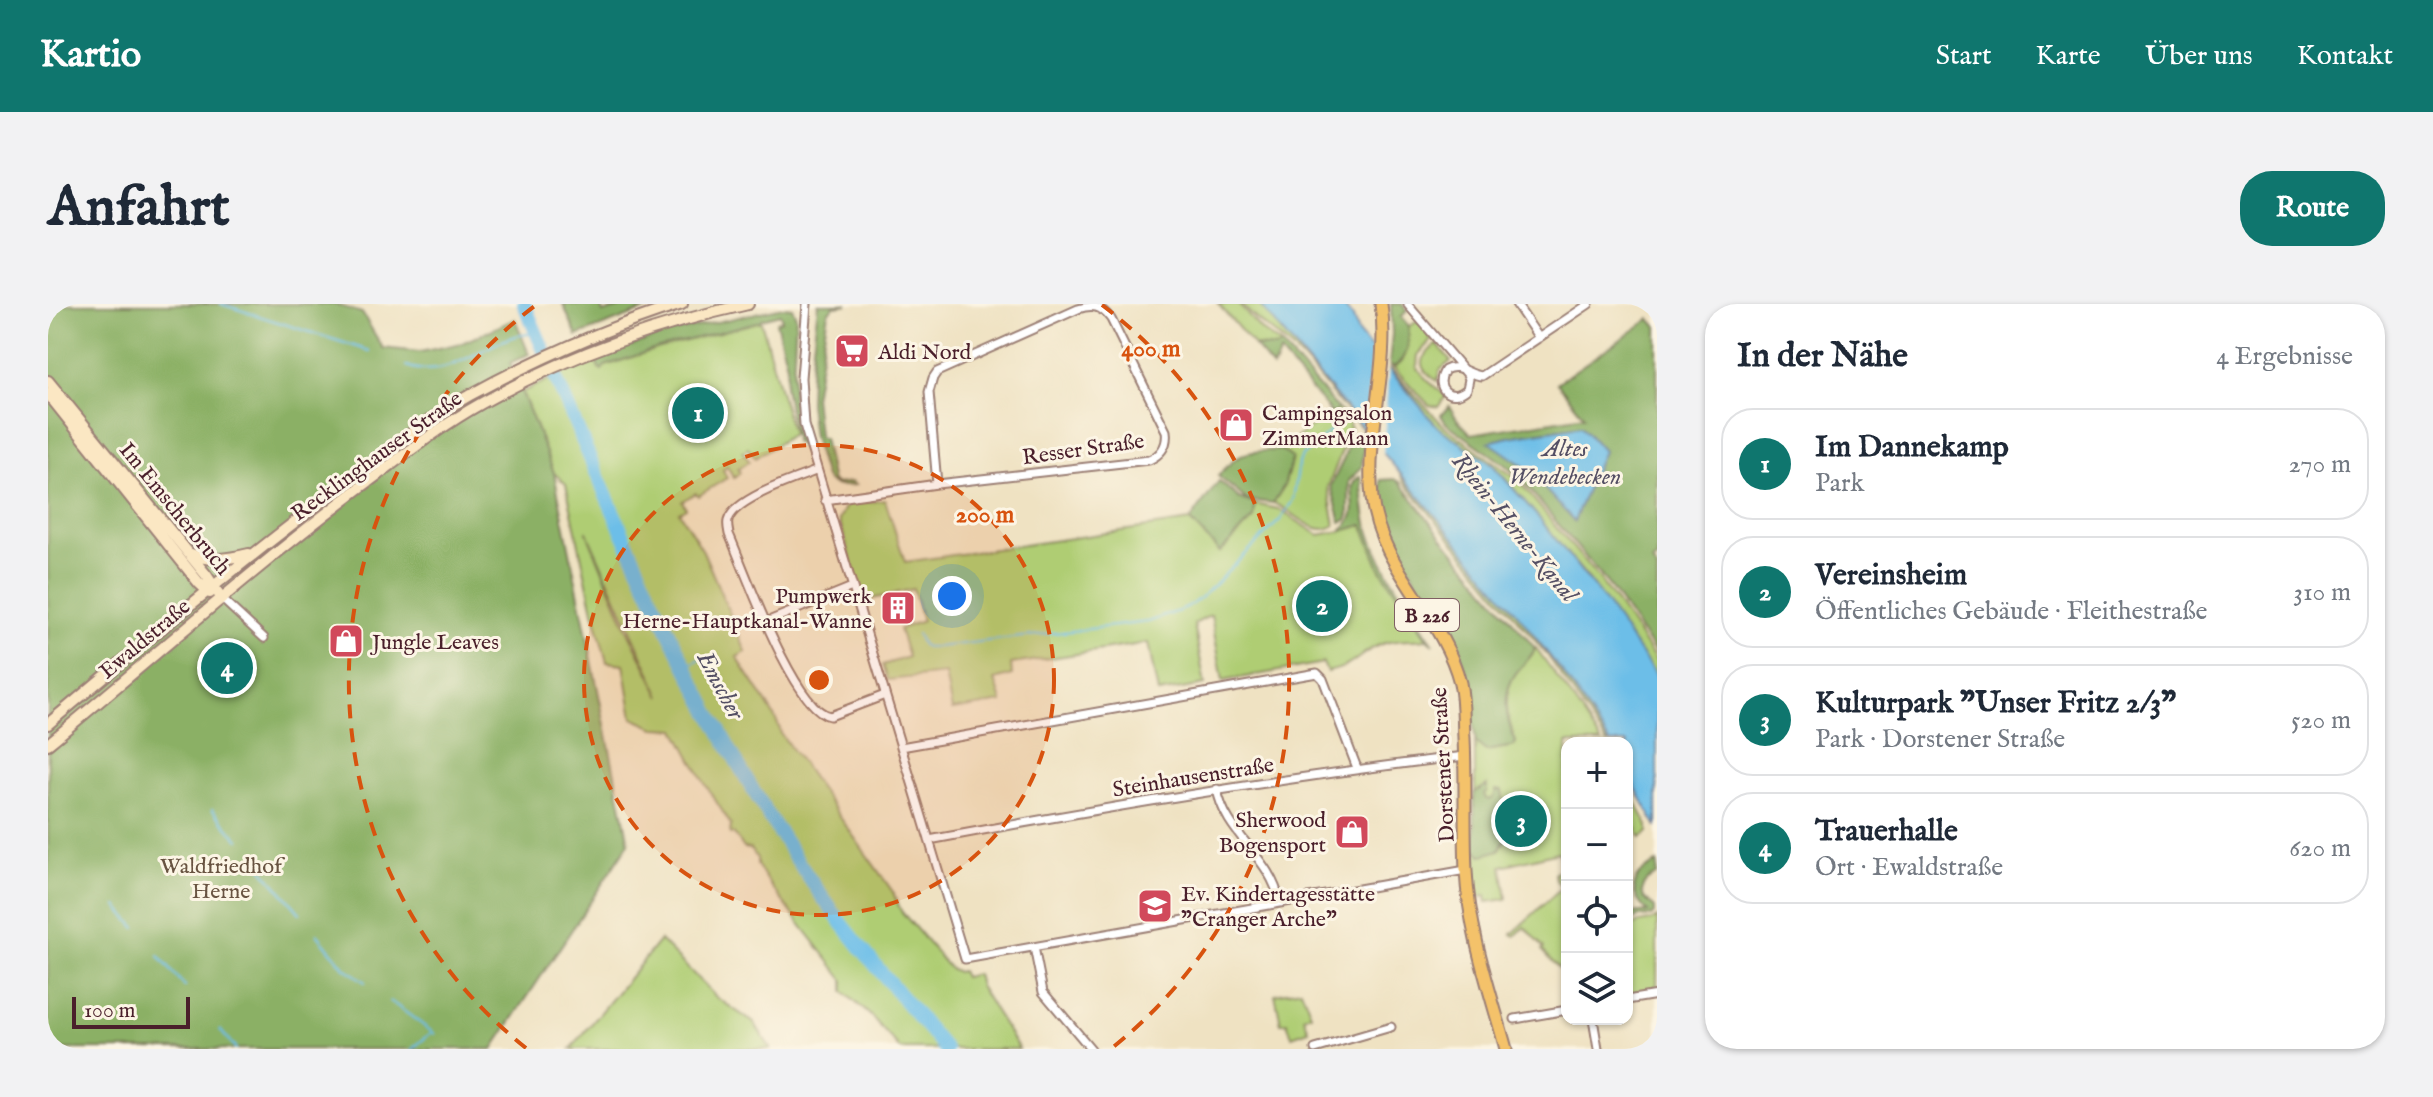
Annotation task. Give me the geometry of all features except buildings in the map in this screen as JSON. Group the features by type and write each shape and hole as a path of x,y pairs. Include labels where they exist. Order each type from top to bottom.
{"main road":[{"name":"Recklinghauser Straße","path":"210,588 416,430 467,397 562,349 682,304"},
{"name":"Recklinghauser Straße","path":"222,599 323,516 427,438 480,404 567,360 639,333 693,316 748,304"},
{"name":"Dorstener Straße","path":"1381,304 1381,353 1371,481 1377,522 1396,566 1441,638 1453,663 1462,699 1467,893 1478,948 1506,1049"},
{"name":"Im Emscherbruch","path":"48,381 189,553 210,588"},
{"name":"Im Emscherbruch","path":"48,394 222,599"},
{"path":"189,553 207,560 221,560 254,553"},
{"name":"Ewaldstraße","path":"48,724 210,588"},
{"name":"Ewaldstraße","path":"48,744 222,599"}],"street":[{"path":"807,304 801,378 804,425 965,959 1466,870"},
{"path":"1516,304 1539,338"},
{"path":"1408,305 1464,370 1469,379 1467,389 1459,395 1445,392 1440,385 1445,370 1454,367 1464,370 1472,376 1482,376 1589,304"},
{"name":"Resser Straße","path":"825,500 1156,457 1166,442 1166,431 1105,311 1087,305 937,372 929,392 937,484"},
{"path":"816,471 735,509 728,521 729,534 782,658 805,697 819,713 835,715 885,695"},
{"path":"766,622 852,587"},
{"name":"Ewaldstraße","path":"222,599 264,638"},
{"path":"901,747 1317,673 1323,679 1357,768"},
{"name":"Steinhausenstraße","path":"929,840 1217,789 1465,756"},
{"path":"1217,789 1226,816 1275,881 1280,903"},
{"path":"1034,947 1043,992 1091,1049"},
{"path":"1633,999 1657,995"},
{"path":"1515,1019 1561,1011"},
{"path":"1594,1025 1598,1049"},
{"path":"1315,1049 1334,1047 1391,1027"}],"green space":[{"name":"Waldfriedhof Herne","path":"48,304 334,304 362,313 383,348 420,352 462,343 515,319 529,354 510,363 554,473 629,843 493,1049 48,1049"},
{"path":"563,304 600,304 603,313 632,304 661,304 577,336"},
{"path":"818,304 848,304 834,306 828,312 814,397 818,436 823,438 832,482 851,482 855,485 842,486 828,482 813,437 809,403 810,373"},
{"path":"1218,304 1238,304 1262,331 1281,345 1276,348 1254,346"},
{"path":"1241,304 1259,304 1365,431 1287,344"},
{"path":"1391,304 1402,304 1407,311 1401,317 1409,326 1405,355 1393,367 1389,365"},
{"path":"783,307 792,308 796,316 792,397 802,447 795,442 785,387 787,365 776,322 782,320 780,314 659,348 605,366 602,370 595,358 664,334"},
{"path":"1650,319 1657,327 1657,559 1652,562 1657,570 1657,655 1607,583 1521,479 1446,423 1441,415 1449,406 1471,434 1584,416 1557,383","holes":["1581,426 1603,451 1574,521 1525,467 1490,442"]},
{"path":"761,321 792,434 755,458 748,448 743,452 749,461 738,469 740,473 734,478 727,466 723,470 727,478 698,496 696,493 682,501 686,508 679,512 703,551 746,652 737,657 769,708 781,734 893,892 901,911 949,968 961,971 964,977 976,974 979,986 1019,1049 900,1049 871,1016 844,992 844,980 774,890 757,865 757,858 750,849 744,848 734,834 730,834 731,825 676,729 655,728 633,718 624,664 607,662 566,484 554,473 522,392 595,358 599,368 659,348","holes":["586,530 661,697 627,629"]},
{"path":"1418,321 1432,339 1418,355 1417,367 1446,396 1438,407 1429,405 1393,367 1405,355 1409,326"},
{"path":"1437,344 1451,361 1440,370 1437,381 1423,367 1423,362"},
{"path":"1281,345 1338,409 1332,414 1280,353 1273,368 1254,346 1276,348"},
{"path":"1389,367 1444,426 1517,479 1600,580 1632,625 1657,662 1657,677 1586,576 1506,480 1493,465 1438,428"},
{"path":"1338,409 1349,422 1350,430 1328,487 1335,525 1320,529 1273,503 1284,486 1292,458 1281,450"},
{"path":"1360,432 1365,434 1362,467 1349,481 1349,515 1347,520 1341,522 1331,486 1351,436"},
{"path":"1281,450 1292,458 1284,486 1273,503 1247,500 1218,476 1239,456"},
{"path":"1396,467 1535,636 1606,737 1603,737 1548,656 1405,483"},
{"path":"1361,476 1365,514 1374,543 1388,573 1433,644 1380,568 1363,525 1342,531 1353,514 1352,487"},
{"path":"1395,479 1535,648 1516,673 1508,690 1507,707 1516,742 1514,746 1486,751 1476,743 1470,690 1462,658 1390,529 1381,480"},
{"path":"1219,481 1239,498 1255,504 1254,518 1220,552 1190,521"},
{"path":"885,500 905,562 1190,521 1220,552 1254,518 1255,504 1278,509 1319,535 1363,525 1380,568 1427,639 1382,644 1350,664 1327,672 1323,663 1223,681 1211,615 1194,624 1205,685 1158,693 1148,643 1011,664 1012,675 995,680 1002,702 952,710 945,674 888,680 883,665 908,657 899,629 922,621 913,589 864,601 839,520 846,505"},
{"path":"1536,648 1598,737 1561,737 1561,862 1558,852 1502,866 1507,899 1487,902 1486,896 1478,897 1475,739 1486,751 1514,746 1516,742 1507,707 1508,689"},
{"path":"1487,785 1486,799 1494,797 1496,790 1502,791 1507,804 1497,813 1496,821 1508,835 1499,851 1481,855 1475,848 1474,793"},
{"path":"1633,797 1648,832 1641,838 1636,828 1633,831"},
{"path":"1657,863 1656,875 1646,881 1642,891 1644,898 1655,908 1655,913 1633,920 1633,914 1648,912 1637,898 1634,884 1648,867"},
{"path":"1561,870 1561,886 1556,880 1555,873"},
{"path":"1561,888 1561,971 1525,927 1515,936 1512,934"},
{"path":"1657,918 1657,991 1633,995 1633,926"},
{"path":"660,940 716,997 754,1023 771,1049 571,1049"},
{"path":"1301,989 1311,1014 1304,1017 1309,1030 1292,1036 1287,1022 1281,1023 1275,994"}],"water":[{"name":"Rhein-Herne-Kanal","path":"1259,304 1342,304 1353,318 1358,333 1438,427 1493,465 1603,599 1657,677 1657,828 1633,783 1633,737 1606,737 1520,617"},
{"name":"Altes Wendebecken","path":"1581,426 1603,451 1574,521 1525,467 1489,442"}],"pier":[{"path":"1372,343 1389,363 1383,455 1365,434"}],"waterway":[{"path":"221,304 370,351"},
{"name":"Emscher","path":"524,304 619,525 725,741 809,878 875,965 945,1049"},
{"path":"407,366 421,370 447,367 512,337 536,333"},
{"path":"917,634 922,645 929,648 1148,622 1187,608 1281,519 1293,500 1302,456 1339,424"},
{"path":"685,667 700,659"},
{"path":"212,809 239,840"},
{"path":"257,863 300,913"},
{"path":"117,906 136,928"},
{"path":"317,934 344,967 365,982"},
{"path":"159,956 185,987"},
{"path":"390,1001 435,1034"},
{"path":"220,1030 236,1049"},
{"path":"412,1049 432,1032"}],"place":[{"name":"Aldi Nord","path":"852,351"},
{"name":"Im Dannekamp","path":"698,413"},
{"name":"Campingsalon ZimmerMann","path":"1236,425"},
{"name":"Vereinsheim","path":"1322,606"},
{"name":"Pumpwerk Herne-Hauptkanal-Wanne","path":"898,608"},
{"name":"Jungle Leaves","path":"346,641"},
{"name":"Trauerhalle","path":"227,668"},
{"name":"Kulturpark \"Unser Fritz 2/3\"","path":"1521,821"},
{"name":"Sherwood Bogensport","path":"1352,832"},
{"name":"Ev. Kindertagesstätte \"Cranger Arche\"","path":"1155,906"}]}
